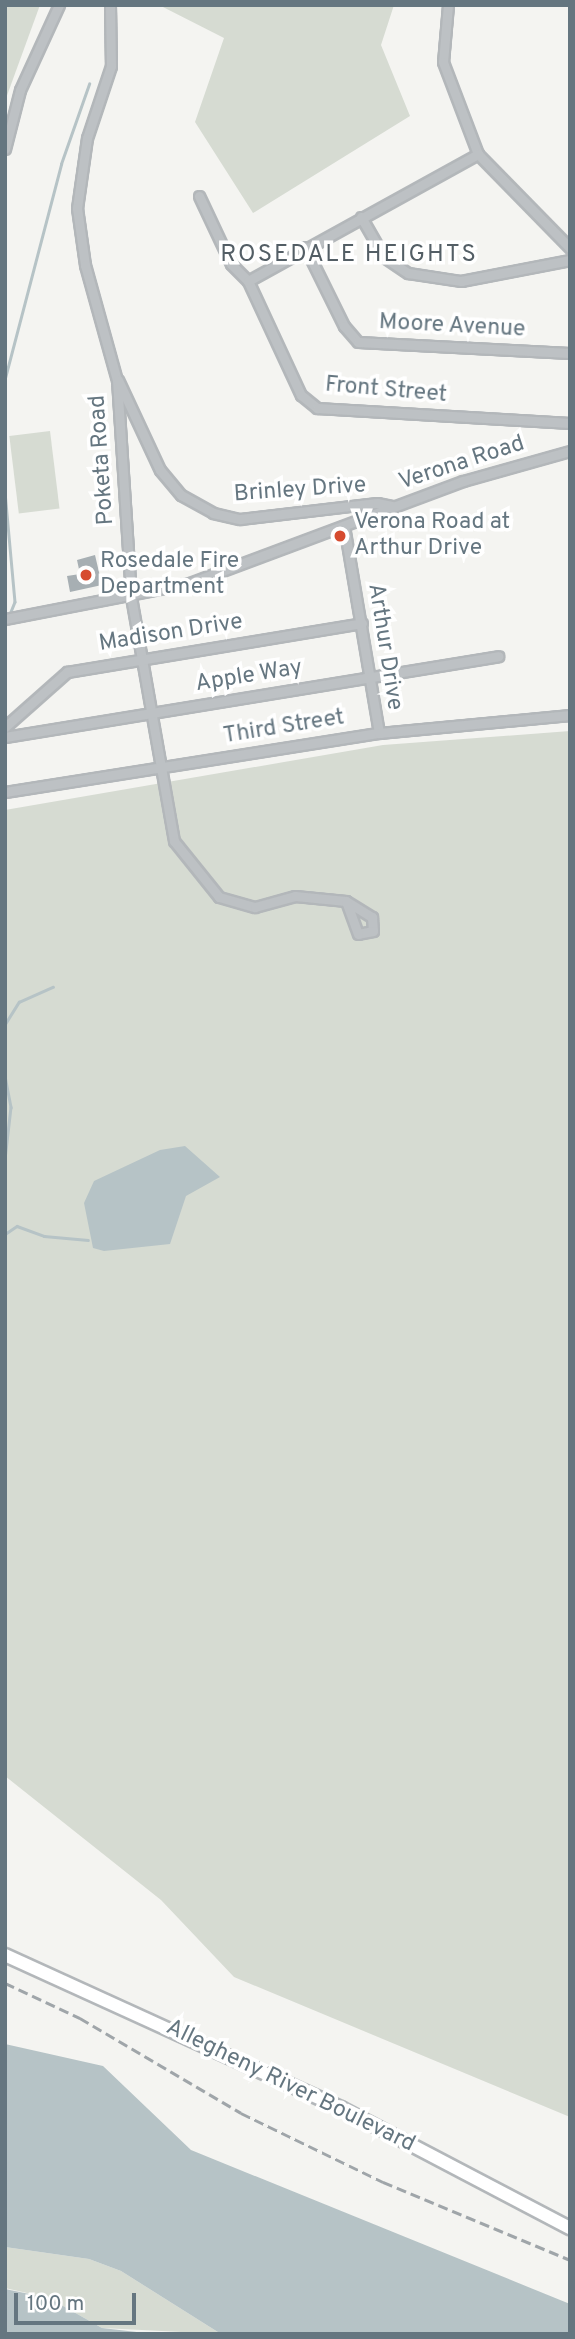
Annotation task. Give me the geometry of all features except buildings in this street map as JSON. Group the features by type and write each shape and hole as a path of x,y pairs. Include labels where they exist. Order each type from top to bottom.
{"main road":[{"name":"Allegheny River Boulevard","path":"5,1955 341,2108 570,2228"}],"street":[{"path":"5,149 20,90 59,5"},
{"name":"Poketa Road","path":"110,5 111,66 87,138 78,208 85,265 117,380 131,597 149,712 174,842 219,897 256,907 295,896 346,901"},
{"path":"448,5 443,62 478,154 570,248"},
{"path":"248,281 305,247 478,154"},
{"name":"Front Street","path":"199,196 231,264 248,281 301,395 317,408 570,423"},
{"path":"361,217 384,257 408,273 461,281 570,260"},
{"name":"Moore Avenue","path":"305,247 344,326 358,342 570,353"},
{"name":"Brinley Drive","path":"117,380 160,470 181,495 213,513 240,519 377,503 393,507"},
{"name":"Verona Road","path":"5,619 131,597 190,583 393,507 570,451"},
{"name":"Arthur Drive","path":"344,526 372,677 379,733"},
{"name":"Madison Drive","path":"5,727 68,672 362,623"},
{"name":"Apple Way","path":"5,737 499,656"},
{"name":"Third Street","path":"5,792 379,733 570,715"}],"shaded area":[{"path":"5,5 40,5 5,101"},
{"path":"159,5 394,5 381,45 410,116 253,213 195,122 224,38"},
{"path":"50,431 60,508 19,513 9,436"},
{"path":"570,731 570,2117 234,1977 161,1900 5,1776 5,810 383,745"},
{"path":"185,1146 220,1177 186,1196 170,1244 104,1251 93,1248 84,1203 94,1181 160,1150"},
{"path":"5,2044 103,2066 191,2150 570,2304 570,2334 221,2334 121,2271 89,2259 5,2247"},
{"path":"5,2247 89,2259 121,2271 221,2334 102,2328 49,2298 5,2288"},
{"path":"5,2289 49,2298 102,2328 154,2334 5,2334"}],"waterway":[{"path":"5,378 61,164 89,84"},
{"path":"5,492 15,602 9,617"},
{"path":"5,1024 19,1002 53,987"},
{"path":"5,1076 11,1107 5,1160"},
{"path":"5,1234 17,1226 44,1236 88,1240"}],"railway":[{"path":"5,1983 80,2018 241,2113 383,2182 570,2260"}],"place":[{"name":"Verona Road at Arthur Drive","path":"340,536"},
{"name":"Rosedale Fire Department","path":"86,575"}],"district":[{"name":"ROSEDALE HEIGHTS","path":"349,256"}]}
